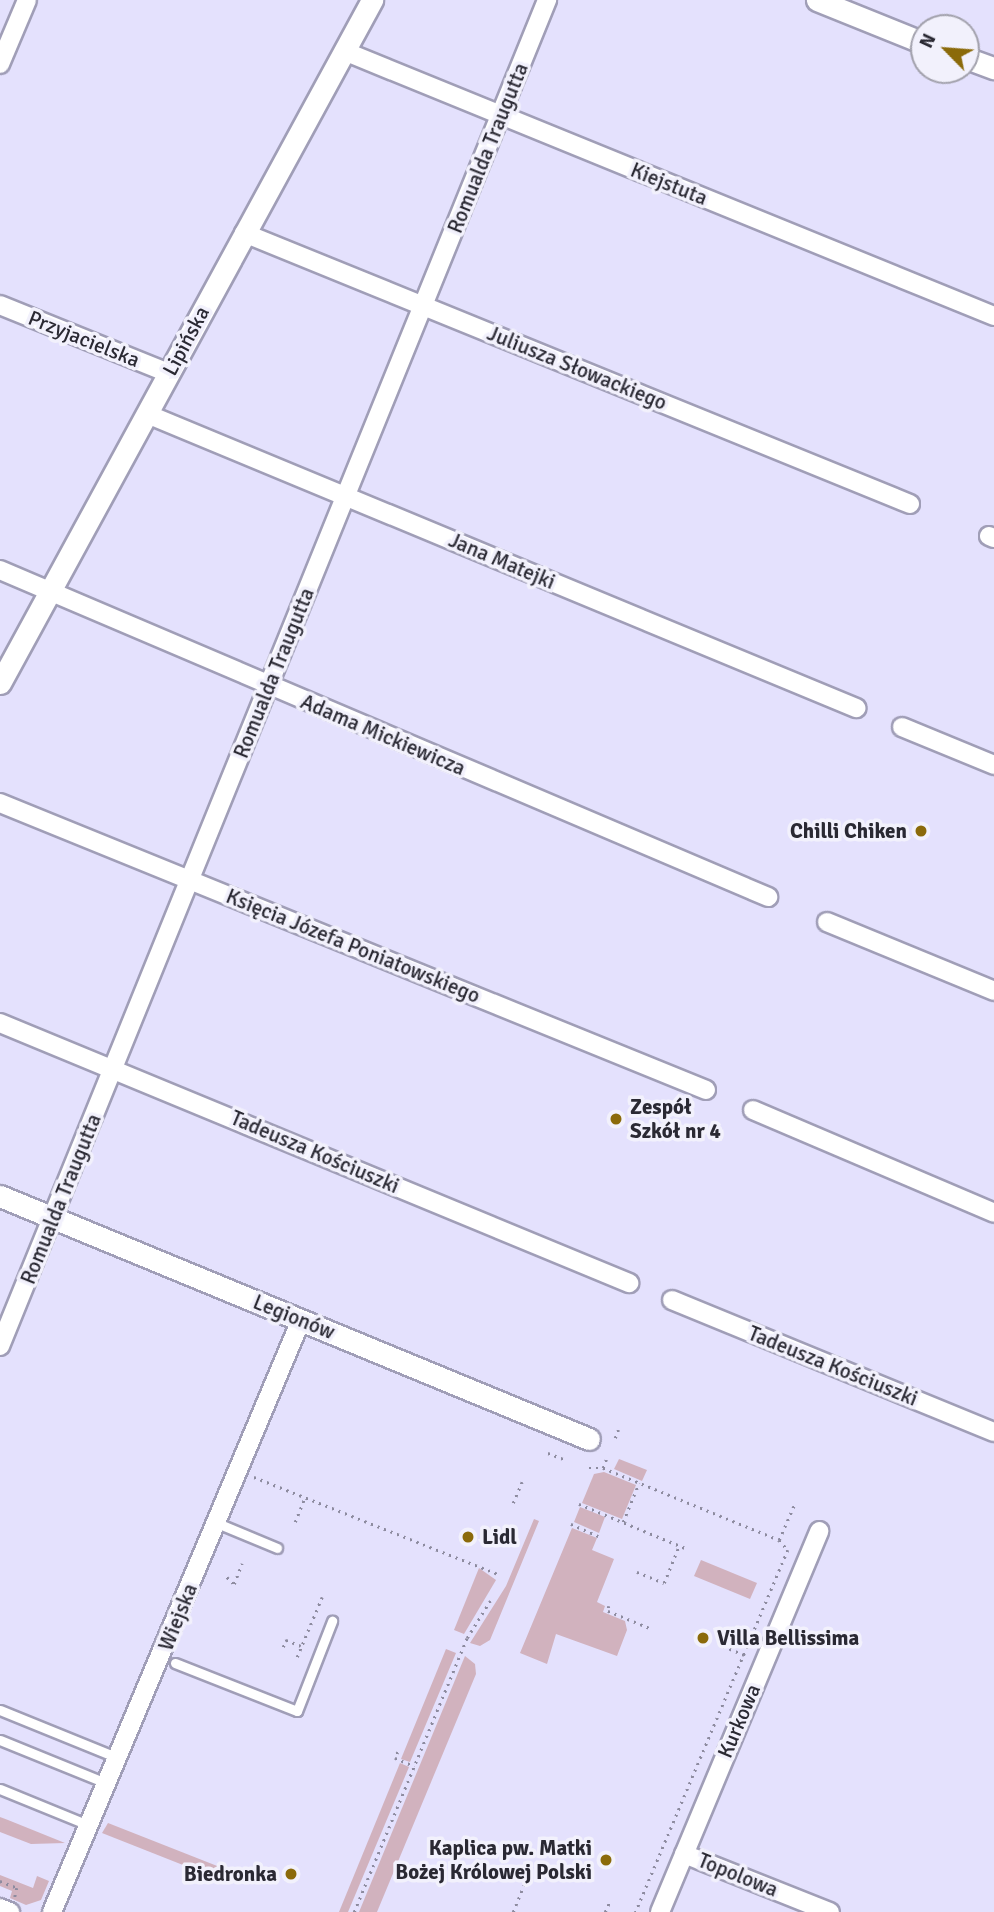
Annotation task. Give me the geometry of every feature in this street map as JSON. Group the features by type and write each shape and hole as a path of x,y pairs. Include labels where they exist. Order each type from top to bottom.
{"street":[{"path":"0,64 27,0"},
{"name":"Lipińska","path":"0,683 372,0"},
{"name":"Romualda Traugutta","path":"0,1346 270,688 344,495 502,116 547,0"},
{"path":"817,0 910,37"},
{"name":"Kiejstuta","path":"344,51 994,316"},
{"name":"Juliusza Słowackiego","path":"244,233 910,504"},
{"name":"Przyjacielska","path":"0,305 168,373"},
{"name":"Jana Matejki","path":"147,414 856,708"},
{"name":"Adama Mickiewicza","path":"0,570 270,688 768,897"},
{"path":"902,727 994,765"},
{"name":"Księcia Józefa Poniatowskiego","path":"0,803 706,1090"},
{"path":"827,922 994,991"},
{"name":"Tadeusza Kościuszki","path":"0,1023 629,1283"},
{"path":"753,1110 994,1213"},
{"name":"Legionów","path":"0,1196 589,1439"},
{"name":"Tadeusza Kościuszki","path":"672,1300 994,1432"},
{"name":"Wiejska","path":"52,1912 301,1320"},
{"name":"Kurkowa","path":"660,1912 819,1531"},
{"name":"Topolowa","path":"684,1854 830,1912"}],"lane":[{"path":"217,1523 277,1548"},
{"path":"175,1663 297,1711 332,1621"},
{"path":"0,1710 116,1757"},
{"path":"0,1740 106,1783"},
{"path":"0,1789 88,1825"}],"path":[{"path":"615,1438 618,1430"},
{"path":"548,1453 566,1460"},
{"path":"603,1468 607,1457"},
{"path":"589,1468 603,1468 779,1540 788,1550 636,1912"},
{"path":"253,1476 500,1575"},
{"path":"513,1503 522,1482"},
{"path":"623,1522 639,1483"},
{"path":"295,1522 305,1497"},
{"path":"779,1540 795,1503"},
{"path":"579,1504 685,1548"},
{"path":"571,1524 598,1536"},
{"path":"637,1572 664,1583 679,1546"},
{"path":"227,1577 234,1584 242,1563"},
{"path":"297,1657 322,1597"},
{"path":"354,1912 467,1639 490,1601"},
{"path":"609,1606 608,1611 652,1629"},
{"path":"283,1647 286,1640 301,1646"},
{"path":"723,1646 744,1655"},
{"path":"398,1752 395,1758 414,1766"},
{"path":"0,1881 17,1888 8,1908"},
{"path":"513,1912 524,1885"},
{"path":"605,1912 610,1901"}],"shaded area":[{"path":"619,1459 647,1470 642,1481 614,1469"},
{"path":"604,1472 636,1485 622,1519 582,1503 594,1474"},
{"path":"580,1507 605,1517 599,1533 574,1522"},
{"path":"534,1519 539,1521 490,1640 480,1646 470,1643 506,1586"},
{"path":"572,1528 597,1538 592,1550 614,1559 597,1602 605,1606 603,1612 625,1621 627,1630 617,1656 556,1634 547,1664 520,1653"},
{"path":"701,1560 757,1583 750,1599 694,1576"},
{"path":"479,1568 496,1580 464,1634 454,1630"},
{"path":"446,1649 456,1653 410,1762 401,1759"},
{"path":"465,1656 475,1664 476,1674 377,1912 359,1912"},
{"path":"400,1763 409,1767 348,1912 339,1912"},
{"path":"0,1817 65,1843 31,1844 0,1832"},
{"path":"108,1823 235,1873 231,1884 102,1833"},
{"path":"0,1875 33,1888 37,1876 49,1881 41,1900 26,1905 10,1898 12,1891 0,1886"}],"place":[{"name":"Chilli Chiken","path":"921,831"},
{"name":"Zespół Szkół nr 4","path":"616,1119"},
{"name":"Lidl","path":"468,1537"},
{"name":"Villa Bellissima","path":"703,1638"},
{"name":"Kaplica pw. Matki Bożej Królowej Polski","path":"606,1860"},
{"name":"Biedronka","path":"291,1874"}]}
